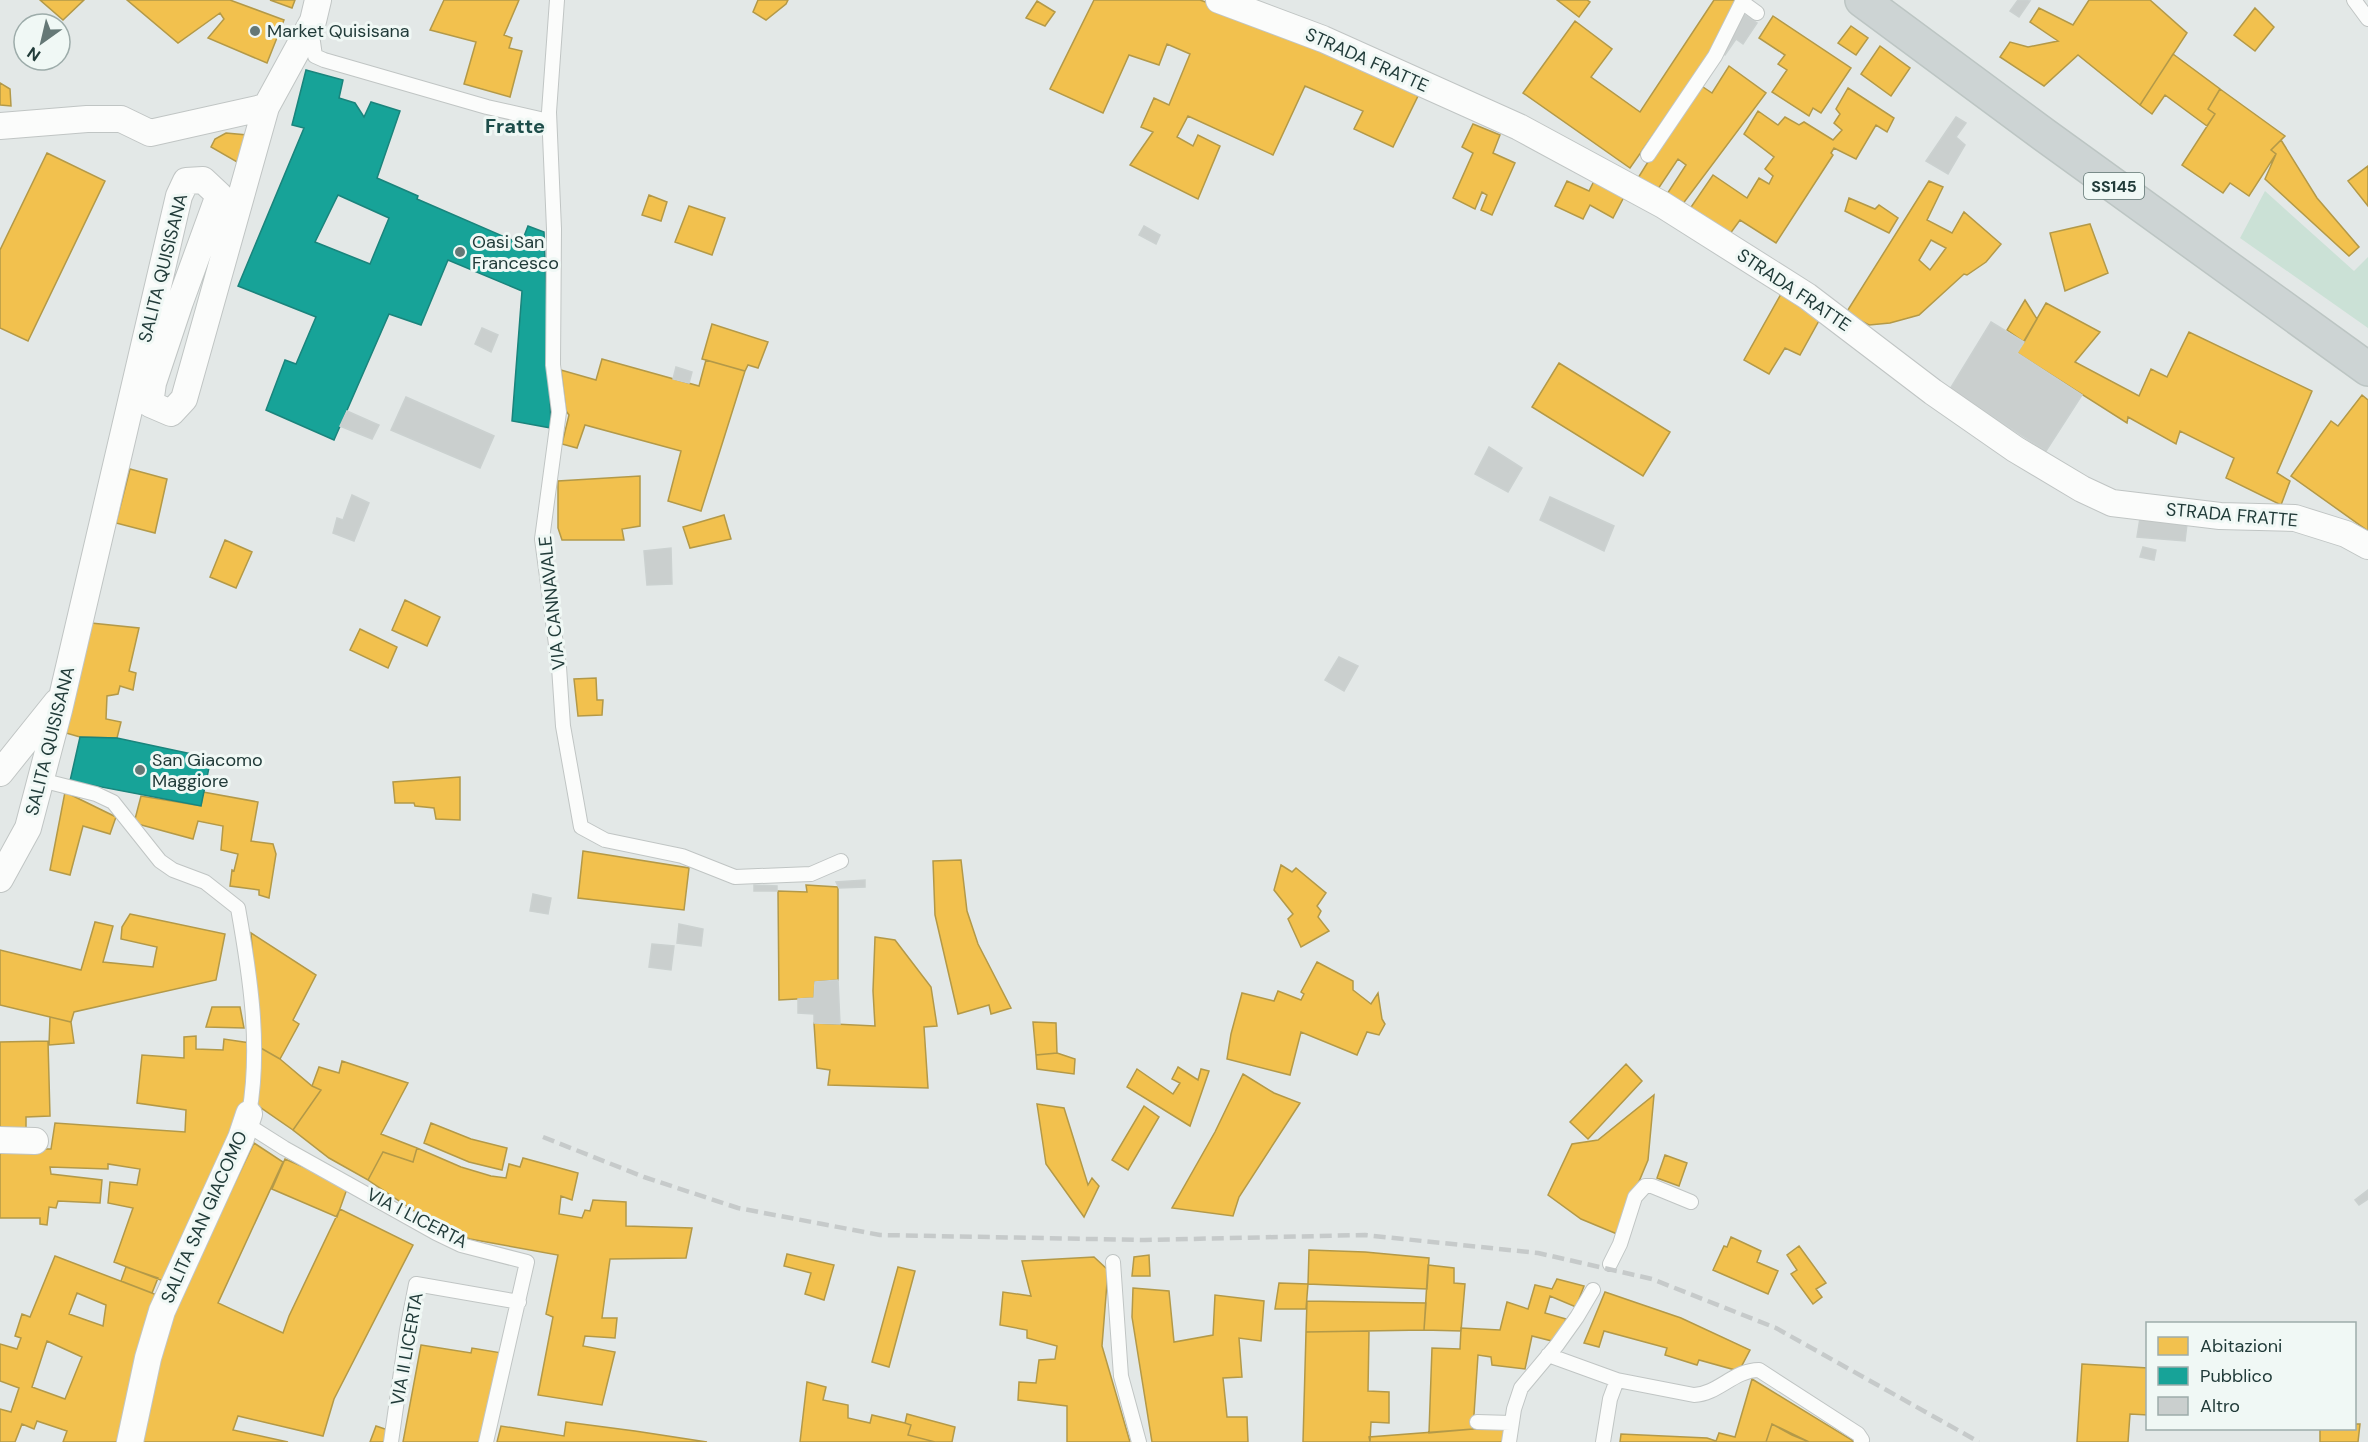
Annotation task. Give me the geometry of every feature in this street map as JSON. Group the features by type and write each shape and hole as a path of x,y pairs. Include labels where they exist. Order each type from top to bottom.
{"main road":[{"name":"SS145","path":"1862,0 2052,141 2368,369"}],"street":[{"name":"STRADA FRATTE","path":"1219,0 1323,39 1519,127 1679,214 1807,296 1933,392 2015,449 2082,489 2112,503 2220,516 2295,518 2346,534 2368,546"},
{"name":"SALITA QUISISANA","path":"0,879 28,828 41,780 178,196 186,181 203,180 219,195 153,382 150,404 171,413 183,399 266,107 315,12"},
{"path":"0,126 87,119 121,119 150,133 266,107"},
{"path":"0,773 63,694"},
{"name":"SALITA SAN GIACOMO","path":"130,1442 148,1358 162,1311 247,1119"},
{"path":"0,1140 35,1141"}],"lane":[{"name":"VIA CANNAVALE","path":"557,0 549,121 554,229 553,365 559,412 542,539 559,667 563,726 581,827 604,840 682,856 735,878 811,874 841,861"},
{"path":"2354,0 2368,19"},
{"path":"1648,155 1715,56 1742,2 1757,13"},
{"path":"315,12 315,56 488,107 549,121"},
{"name":"SALITA SAN GIACOMO","path":"41,780 96,794 113,802 160,861 173,870 205,882 238,908 247,957 255,1044 247,1119"},
{"name":"VIA I LICERTA","path":"247,1119 284,1148 436,1233 461,1245 527,1262 486,1442"},
{"path":"1610,1264 1620,1244 1635,1197 1644,1186 1652,1186 1691,1202"},
{"path":"1113,1262 1121,1376 1139,1442"},
{"name":"VIA II LICERTA","path":"391,1442 416,1284 519,1302"},
{"path":"1509,1442 1514,1408 1521,1388 1577,1317 1593,1290"},
{"path":"1548,1355 1617,1380 1655,1389 1705,1394 1745,1372 1759,1370 1858,1434 1862,1441"},
{"path":"1603,1442 1610,1399 1617,1380"},
{"path":"1477,1422 1511,1424"}],"green space":[{"path":"2265,191 2354,271 2368,257 2368,328 2240,238"}],"building: Abitazioni":[{"path":"40,0 84,0 71,12 54,12"},
{"path":"127,0 230,0 284,20 267,63 208,38 224,19 220,13 178,43"},
{"path":"270,0 295,0 292,8"},
{"path":"444,0 519,0 504,35 512,38 509,48 522,51 510,97 464,84 476,42 430,30"},
{"path":"758,0 788,0 766,20 753,12"},
{"path":"1094,0 1200,0 1276,27 1418,96 1393,147 1354,129 1363,111 1305,86 1273,155 1188,116 1177,137 1193,146 1198,135 1220,146 1198,199 1130,165 1153,132 1141,127 1154,98 1169,105 1190,54 1167,44 1159,65 1129,55 1103,113 1050,89"},
{"path":"1557,0 1587,0 1590,2 1579,17"},
{"path":"1714,0 1747,0 1630,168 1523,93 1575,21 1612,49 1591,77 1640,112"},
{"path":"2089,0 2150,0 2187,33 2140,105 2078,55 2044,86 2000,57 2010,42 2028,47 2058,41 2030,22 2039,8 2073,25"},
{"path":"1037,1 1055,12 1045,26 1026,18"},
{"path":"2255,8 2274,27 2255,51 2234,35"},
{"path":"1773,16 1851,68 1821,113 1813,108 1809,116 1772,92 1787,70 1778,64 1785,55 1759,38"},
{"path":"1851,26 1868,38 1856,55 1838,43"},
{"path":"1880,46 1910,68 1891,96 1861,74"},
{"path":"2173,54 2220,89 2208,109 2215,114 2207,126 2165,95 2152,114 2140,105"},
{"path":"1729,66 1766,93 1682,205 1667,194 1686,165 1678,159 1658,189 1638,178 1697,83 1712,93"},
{"path":"0,83 10,89 11,106 0,105"},
{"path":"1848,88 1894,118 1887,132 1876,125 1856,159 1834,148 1831,153 1833,155 1776,243 1740,220 1727,238 1689,210 1713,175 1747,198 1759,178 1769,184 1773,176 1765,169 1774,157 1744,134 1758,111 1778,125 1785,117 1799,125 1804,122 1833,140 1842,130 1834,123 1840,114 1836,109"},
{"path":"2220,89 2285,136 2271,150 2276,154 2249,196 2230,183 2223,193 2182,165 2215,114 2208,109"},
{"path":"1473,124 1500,135 1493,153 1515,163 1492,215 1481,210 1487,195 1482,192 1475,209 1453,198 1473,153 1462,147"},
{"path":"226,133 247,135 237,162 211,147 215,139"},
{"path":"2281,140 2317,198 2359,247 2349,256 2265,179 2276,154 2271,150"},
{"path":"47,153 105,181 28,341 0,328 0,250"},
{"path":"2368,166 2368,206 2348,181"},
{"path":"1596,177 1626,193 1613,218 1590,205 1583,219 1555,206 1567,181 1589,191"},
{"path":"1929,181 1943,187 1927,220 1952,233 1964,212 2001,244 1986,262 1967,275 1964,274 1919,315 1890,323 1869,325 1846,313","holes":["1931,240 1946,248 1930,270 1919,260"]},
{"path":"649,195 667,202 661,221 642,215"},
{"path":"1849,198 1875,209 1879,205 1898,218 1889,233 1845,211"},
{"path":"689,206 725,218 712,255 675,242"},
{"path":"2090,224 2108,273 2065,291 2050,233"},
{"path":"1781,294 1821,317 1800,355 1785,348 1769,374 1744,360"},
{"path":"2025,300 2037,319 2024,342 2007,330"},
{"path":"2046,303 2100,332 2075,362 2139,396 2151,369 2167,377 2189,332 2312,391 2277,473 2290,481 2281,505 2226,478 2234,458 2180,431 2176,444 2128,417 2127,423 2017,353"},
{"path":"712,324 768,342 758,368 748,365 745,371 702,359"},
{"path":"602,359 699,386 706,360 745,371 701,511 668,501 681,451 585,425 577,448 562,444 569,415 566,411 561,370 596,380"},
{"path":"1559,363 1670,432 1643,476 1532,407"},
{"path":"2362,395 2368,400 2368,531 2291,476 2331,421 2338,426"},
{"path":"130,469 167,479 155,533 116,523"},
{"path":"640,476 640,526 622,529 624,540 562,540 558,528 558,481"},
{"path":"724,515 731,539 690,548 683,527"},
{"path":"225,540 252,552 236,588 210,577"},
{"path":"405,600 440,617 427,646 392,630"},
{"path":"91,623 139,628 129,671 136,673 133,690 120,686 118,694 107,696 106,719 121,722 117,738 80,737 66,733"},
{"path":"360,629 397,647 388,668 350,650"},
{"path":"596,678 597,700 603,700 602,715 578,716 574,679"},
{"path":"460,777 460,820 436,819 434,808 415,806 414,803 395,803 393,782"},
{"path":"65,792 116,817 110,834 83,826 70,875 50,870"},
{"path":"203,792 258,802 251,841 273,844 276,854 269,898 259,895 259,890 230,886 232,870 234,871 238,854 221,850 223,826 198,821 193,839 134,823 141,796 201,806"},
{"path":"583,851 689,868 684,910 578,898"},
{"path":"961,860 967,911 978,944 1011,1008 991,1014 989,1005 958,1014 935,915 933,861"},
{"path":"1281,865 1292,872 1296,868 1326,893 1317,906 1321,911 1318,917 1329,931 1301,947 1288,919 1293,914 1274,890"},
{"path":"806,885 838,887 838,980 815,982 814,998 779,1000 778,891 807,892"},
{"path":"130,914 225,934 216,980 74,1012 71,1022 0,1005 0,950 81,970 95,922 113,926 103,962 153,967 157,947 121,939 122,927"},
{"path":"251,933 316,975 293,1020 299,1024 280,1059 259,1047"},
{"path":"875,937 895,940 931,987 937,1026 924,1027 928,1088 828,1085 830,1070 817,1068 814,1023 875,1026 873,991"},
{"path":"1317,962 1353,981 1353,990 1371,1004 1378,993 1382,1019 1385,1024 1379,1035 1367,1032 1357,1055 1301,1032 1290,1075 1227,1059 1242,993 1274,1001 1278,991 1301,1000 1304,994 1301,992"},
{"path":"212,1007 240,1007 244,1028 206,1027"},
{"path":"50,1017 71,1022 74,1043 49,1045"},
{"path":"1033,1022 1056,1023 1057,1053 1036,1055"},
{"path":"196,1036 196,1049 223,1050 224,1039 250,1043 244,1113 166,1282 114,1262 133,1208 108,1203 110,1182 137,1185 140,1169 108,1164 108,1169 50,1167 51,1174 102,1180 100,1203 58,1201 56,1208 49,1207 47,1225 40,1224 40,1218 0,1218 0,1149 51,1149 55,1123 185,1132 186,1110 137,1103 142,1055 184,1058 184,1037"},
{"path":"48,1041 50,1116 26,1117 26,1128 0,1129 0,1042"},
{"path":"259,1047 280,1059 312,1086 321,1090 293,1130 257,1105"},
{"path":"1057,1053 1075,1059 1074,1074 1037,1069 1036,1055"},
{"path":"342,1061 408,1083 381,1134 417,1148 413,1162 383,1152 368,1180 329,1158 293,1130 321,1090 312,1086 319,1067 339,1073"},
{"path":"1626,1064 1642,1081 1588,1139 1570,1122"},
{"path":"1178,1067 1198,1080 1201,1069 1209,1071 1190,1126 1127,1087 1137,1069 1173,1094 1180,1083 1172,1079"},
{"path":"1243,1074 1274,1093 1300,1103 1239,1197 1233,1216 1172,1208 1215,1132"},
{"path":"1654,1095 1648,1160 1617,1234 1581,1219 1548,1195 1572,1144 1598,1140"},
{"path":"1037,1104 1064,1108 1088,1185 1092,1178 1099,1186 1084,1217 1046,1164"},
{"path":"1144,1106 1159,1117 1128,1170 1112,1160"},
{"path":"431,1123 471,1139 507,1148 502,1170 469,1162 424,1143"},
{"path":"254,1143 283,1162 218,1303 283,1333 340,1209 413,1245 334,1399 323,1436 238,1416 233,1430 288,1442 141,1442 159,1354 177,1303"},
{"path":"417,1148 461,1167 491,1176 506,1178 509,1164 520,1167 523,1158 578,1173 572,1200 561,1196 559,1214 582,1218 585,1210 590,1211 593,1200 626,1202 626,1226 692,1228 686,1258 610,1259 602,1318 617,1318 615,1338 585,1336 583,1346 615,1352 602,1405 538,1395 553,1317 546,1314 558,1255 470,1239 441,1229 368,1180 383,1152 413,1162"},
{"path":"1665,1155 1687,1163 1679,1186 1657,1178"},
{"path":"285,1159 348,1186 337,1217 272,1189"},
{"path":"1731,1237 1761,1251 1757,1262 1778,1271 1768,1294 1713,1270 1724,1246 1727,1247"},
{"path":"1799,1246 1826,1283 1816,1289 1822,1297 1813,1304 1791,1274 1797,1270 1787,1255"},
{"path":"1309,1250 1429,1258 1427,1289 1308,1284"},
{"path":"787,1254 834,1265 824,1300 805,1294 811,1273 784,1266"},
{"path":"1149,1255 1150,1276 1132,1276 1134,1257"},
{"path":"55,1256 157,1295 120,1442 63,1442 67,1431 37,1421 34,1429 22,1424 15,1442 0,1442 0,1409 11,1412 19,1388 0,1381 0,1344 17,1349 21,1338 15,1336 22,1314 30,1317","holes":["77,1293 106,1305 103,1326 69,1314","47,1341 82,1357 65,1399 32,1387"]},
{"path":"1094,1257 1108,1270 1102,1346 1130,1442 1067,1442 1067,1406 1018,1400 1019,1382 1036,1383 1039,1360 1055,1359 1057,1346 1027,1338 1027,1330 1000,1325 1003,1292 1031,1296 1022,1261"},
{"path":"1428,1265 1454,1268 1454,1283 1465,1284 1461,1331 1424,1330"},
{"path":"126,1267 158,1278 152,1293 121,1281"},
{"path":"898,1267 915,1271 889,1367 872,1362"},
{"path":"1557,1279 1584,1286 1576,1307 1550,1296 1545,1313 1566,1319 1556,1342 1532,1336 1525,1369 1492,1365 1491,1357 1478,1355 1473,1429 1429,1433 1432,1348 1460,1349 1461,1328 1500,1330 1507,1302 1528,1309 1535,1285 1552,1289"},
{"path":"1279,1283 1308,1284 1306,1309 1275,1309"},
{"path":"1133,1288 1169,1291 1174,1342 1213,1335 1215,1295 1264,1301 1261,1341 1239,1338 1242,1377 1223,1378 1227,1417 1247,1417 1248,1442 1152,1442 1132,1317"},
{"path":"1605,1292 1681,1318 1750,1350 1739,1371 1699,1360 1697,1365 1665,1355 1667,1348 1604,1331 1599,1347 1584,1343"},
{"path":"1307,1301 1426,1303 1424,1330 1306,1332"},
{"path":"1369,1331 1368,1391 1389,1392 1389,1423 1371,1422 1370,1442 1303,1442 1306,1332"},
{"path":"421,1345 471,1353 472,1348 502,1353 483,1442 403,1442"},
{"path":"2082,1364 2146,1368 2146,1415 2130,1414 2128,1442 2077,1442"},
{"path":"1752,1379 1855,1442 1809,1442 1772,1424 1766,1442 1620,1442 1621,1434 1707,1438 1716,1441 1719,1433 1735,1437"},
{"path":"807,1382 826,1387 823,1400 848,1405 848,1418 870,1423 872,1415 905,1423 911,1425 908,1435 935,1442 800,1442"},
{"path":"907,1414 955,1427 952,1442 935,1442 908,1435 911,1425 905,1423"},
{"path":"566,1422 707,1442 497,1442 501,1426 564,1436"},
{"path":"1772,1424 1792,1435 1809,1442 1766,1442"},
{"path":"2356,1424 2360,1424 2358,1442 2320,1442 2320,1430 2356,1430"},
{"path":"376,1426 394,1432 392,1442 370,1442"},
{"path":"1473,1429 1507,1429 1506,1442 1370,1442 1369,1437"}],"building: Pubblico":[{"name":"Oasi San Francesco","path":"306,70 343,80 339,98 355,103 364,117 371,102 400,111 377,178 418,196 417,199 521,244 528,226 544,232 551,428 512,421 522,291 448,260 421,325 389,314 334,440 266,410 285,360 296,364 316,317 238,286 304,128 292,125","holes":["338,195 389,218 370,264 315,242"]},
{"name":"San Giacomo Maggiore","path":"80,737 117,738 211,758 201,806 70,781"}],"building: Altro":[{"path":"2018,0 2030,1 2019,17 2010,11"},
{"path":"1739,11 1757,23 1743,44 1736,39 1725,55 1715,47"},
{"path":"1956,117 1966,123 1956,137 1965,145 1948,174 1926,161"},
{"path":"1144,226 1160,235 1156,244 1139,235"},
{"path":"1991,322 2024,342 2017,353 2082,395 2046,451 1950,389"},
{"path":"482,328 498,335 491,352 475,344"},
{"path":"676,367 692,372 689,383 673,379"},
{"path":"406,397 494,436 480,468 391,430"},
{"path":"347,411 379,425 372,439 340,426"},
{"path":"1489,447 1522,468 1508,492 1475,474"},
{"path":"352,495 369,503 354,541 333,533 337,518 343,520"},
{"path":"1550,497 1614,526 1604,551 1540,520"},
{"path":"2140,518 2187,524 2185,541 2137,537"},
{"path":"2143,547 2156,550 2154,560 2140,557"},
{"path":"671,548 672,584 647,585 644,551"},
{"path":"1339,657 1358,666 1344,691 1325,680"},
{"path":"865,880 865,887 839,888 836,882"},
{"path":"754,885 777,886 777,891 754,891"},
{"path":"533,894 551,898 548,914 530,911"},
{"path":"679,924 703,929 701,946 677,943"},
{"path":"652,944 674,946 671,970 649,967"},
{"path":"838,980 840,1024 814,1023 814,1014 798,1013 798,999 814,998 815,982"},
{"path":"2368,1190 2368,1199 2359,1205 2355,1200"}],"railway":[{"path":"543,1137 644,1177 738,1208 880,1235 1145,1240 1365,1235 1538,1253 1652,1279 1776,1328 1979,1442"}],"place":[{"name":"Market Quisisana","path":"255,31"},
{"name":"Oasi San Francesco","path":"460,252"},
{"name":"San Giacomo Maggiore","path":"140,770"}],"district":[{"name":"Fratte","path":"515,126"}]}
